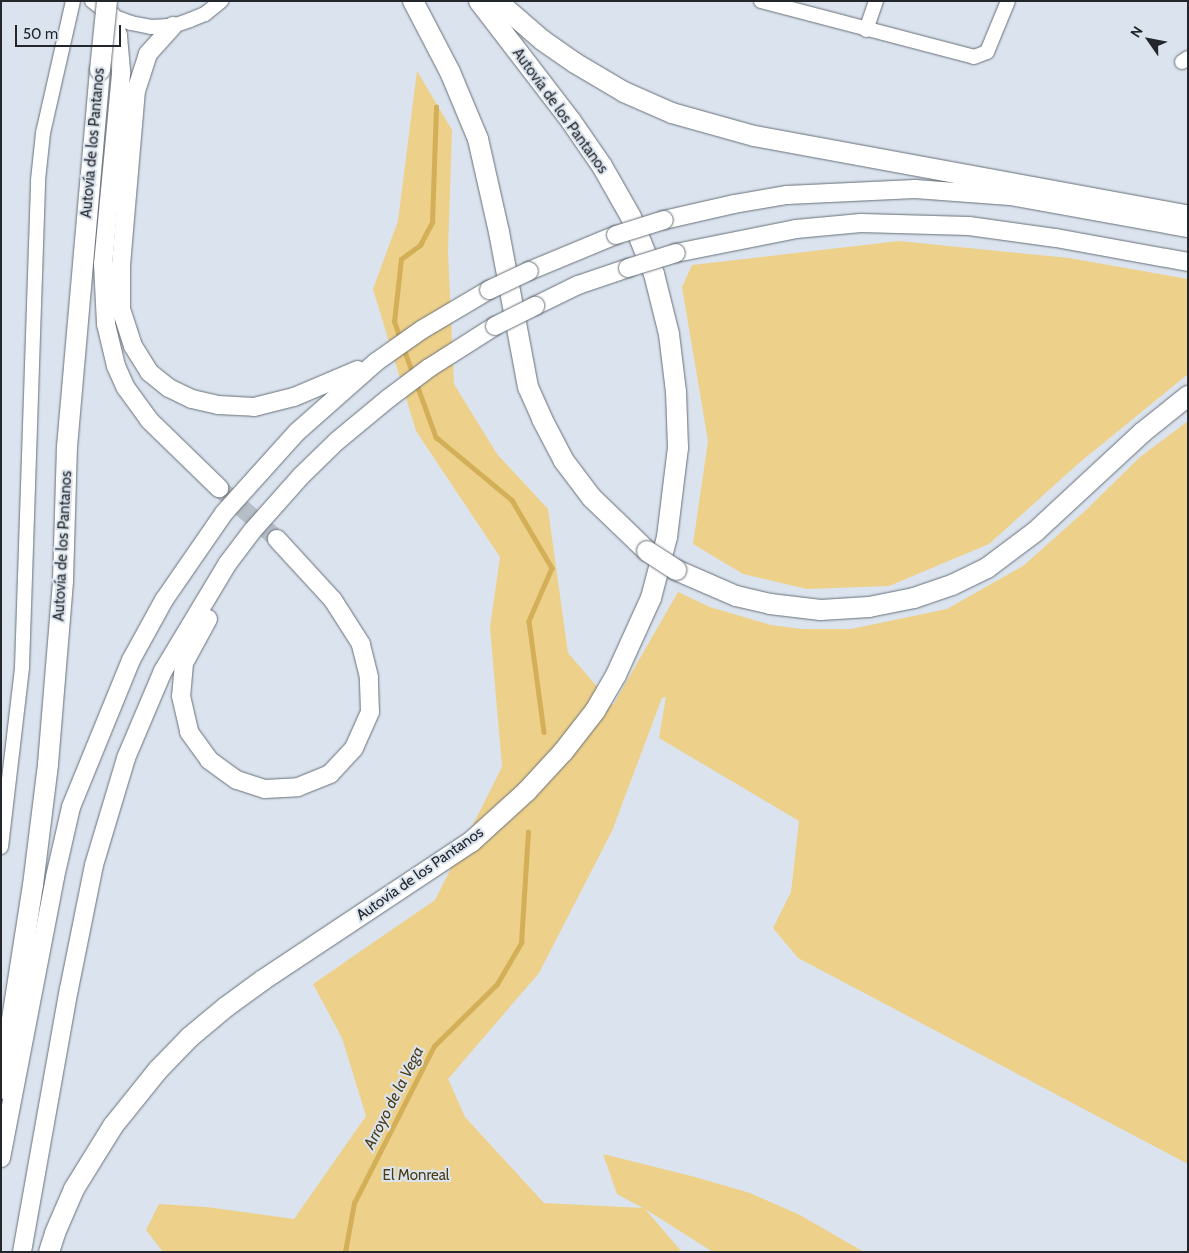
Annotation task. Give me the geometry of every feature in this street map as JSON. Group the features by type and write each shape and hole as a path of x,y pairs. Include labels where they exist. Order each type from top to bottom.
{"highway":[{"path":"413,1 450,72 478,139 499,232 528,387 542,419 564,461 592,498 647,551 676,570 736,596 770,604 821,610 869,607 914,598 952,584 994,563 1035,532 1143,432 1188,396"},
{"name":"Autovía de los Pantanos","path":"49,1252 74,1189 113,1126 158,1070 190,1037 241,996 471,842 527,791 563,752 595,711 616,675 650,598 667,537 678,448 676,392 668,334 654,274 630,217 602,166 571,121 479,1"},
{"path":"497,1 542,40 575,63 624,92 672,113 754,136 1188,216"},
{"name":"Autovía de los Pantanos","path":"1,1089 32,895 48,764 63,580 68,447 100,70 110,9"}],"main road":[{"path":"110,9 118,36 121,74 103,264 106,324 116,366 126,388 149,420 219,488"},
{"path":"173,26 148,54 136,90 121,265 121,309 133,346 150,372 169,388 192,399 218,405 254,407 294,398 376,362"},
{"path":"1,1158 55,877 71,807 131,660 164,600 224,513 297,432 376,362 423,330 489,290 528,271 616,235 664,220 734,204 787,195 915,189 1010,196 1188,228"},
{"path":"22,1252 69,989 94,865 126,758 164,671 228,563 253,530 301,476 337,441 429,368 495,326 578,284 676,253 796,229 861,223 969,226 1056,238 1188,262"},
{"path":"228,563 218,600 184,662 181,696 189,732 209,760 237,780 265,790 298,786 330,774 354,748 370,712 369,677 361,644 333,600 277,539"}],"street":[{"path":"1,846 22,667 38,180 43,133 73,1"},
{"path":"92,1 110,9 131,23 151,27 173,26 205,14 221,1"},
{"path":"761,1 974,57 986,52 1008,1"},
{"path":"866,30 876,1"},
{"path":"1,810 12,758"}],"green space":[{"name":"El Monreal","path":"417,71 452,130 448,252 454,384 497,454 548,509 568,653 613,705 678,592 710,607 771,625 802,629 851,629 947,609 1023,566 1086,510 1140,457 1188,421 1188,1164 798,958 773,928 791,892 799,821 659,738 666,697 662,698 612,831 539,973 448,1079 465,1117 544,1203 643,1208 617,1194 603,1154 750,1193 800,1215 864,1252 713,1252 645,1209 682,1252 163,1252 146,1230 159,1204 207,1207 294,1219 366,1116 342,1038 313,984 435,900 502,767 490,627 500,557 416,431 373,289 398,221"},
{"path":"899,241 1069,258 1188,279 1188,374 1079,463 989,544 889,586 807,589 743,574 693,544 708,441 682,287 692,265"}],"waterway":[{"path":"400,339 394,322 401,259 420,245 432,222 436,107"},
{"path":"404,349 413,374"},
{"path":"416,382 436,437 512,500 552,568 529,621 544,732"},
{"name":"Arroyo de la Vega","path":"345,1252 354,1203 434,1046 497,984 521,943 528,832"}],"tunnel":[{"path":"219,488 277,539"}]}
